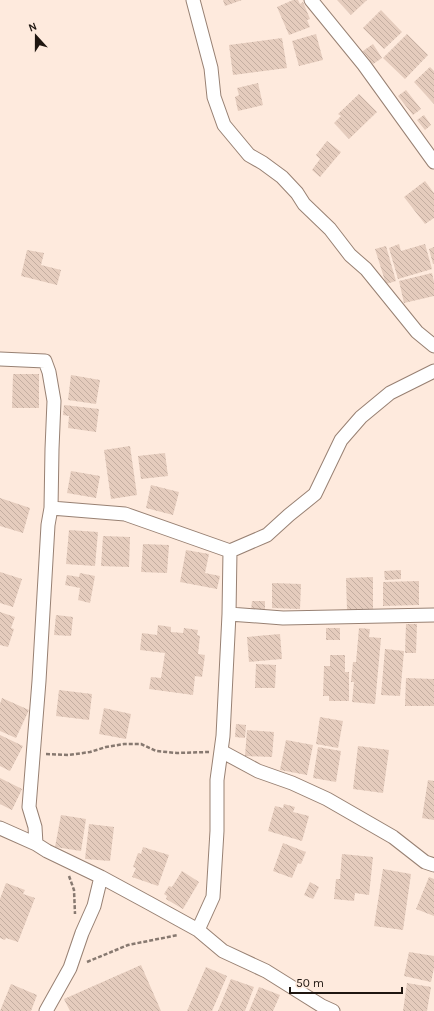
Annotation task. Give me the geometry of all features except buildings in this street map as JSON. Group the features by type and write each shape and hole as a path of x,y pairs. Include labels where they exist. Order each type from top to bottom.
{"street":[{"path":"193,0 211,68 214,97 224,125 249,155 282,177 304,204 330,229 350,255 366,268 417,332 434,346"},
{"path":"311,0 364,65 434,162"},
{"path":"0,359 45,361 49,372 54,401 51,508 48,526 34,752 29,808 35,827 36,844"},
{"path":"51,508 125,514 230,551 267,535 289,515 316,494 341,440 361,417 390,394 434,371"},
{"path":"198,930 212,897 217,831 217,780 223,736 229,614 230,551"},
{"path":"229,614 283,618 434,615"},
{"path":"221,751 258,771 292,783 327,799 393,837 425,862 434,866"},
{"path":"0,828 36,844 47,851 101,877 198,930 224,951 266,971 322,1006 333,1011"},
{"path":"46,1011 70,968 82,932 94,906 101,877"}],"path":[{"path":"34,752 69,755 124,744 141,744 156,751 177,753 221,751"},
{"path":"63,859 74,890 75,918 82,932"},
{"path":"70,968 128,945 198,930"}]}
